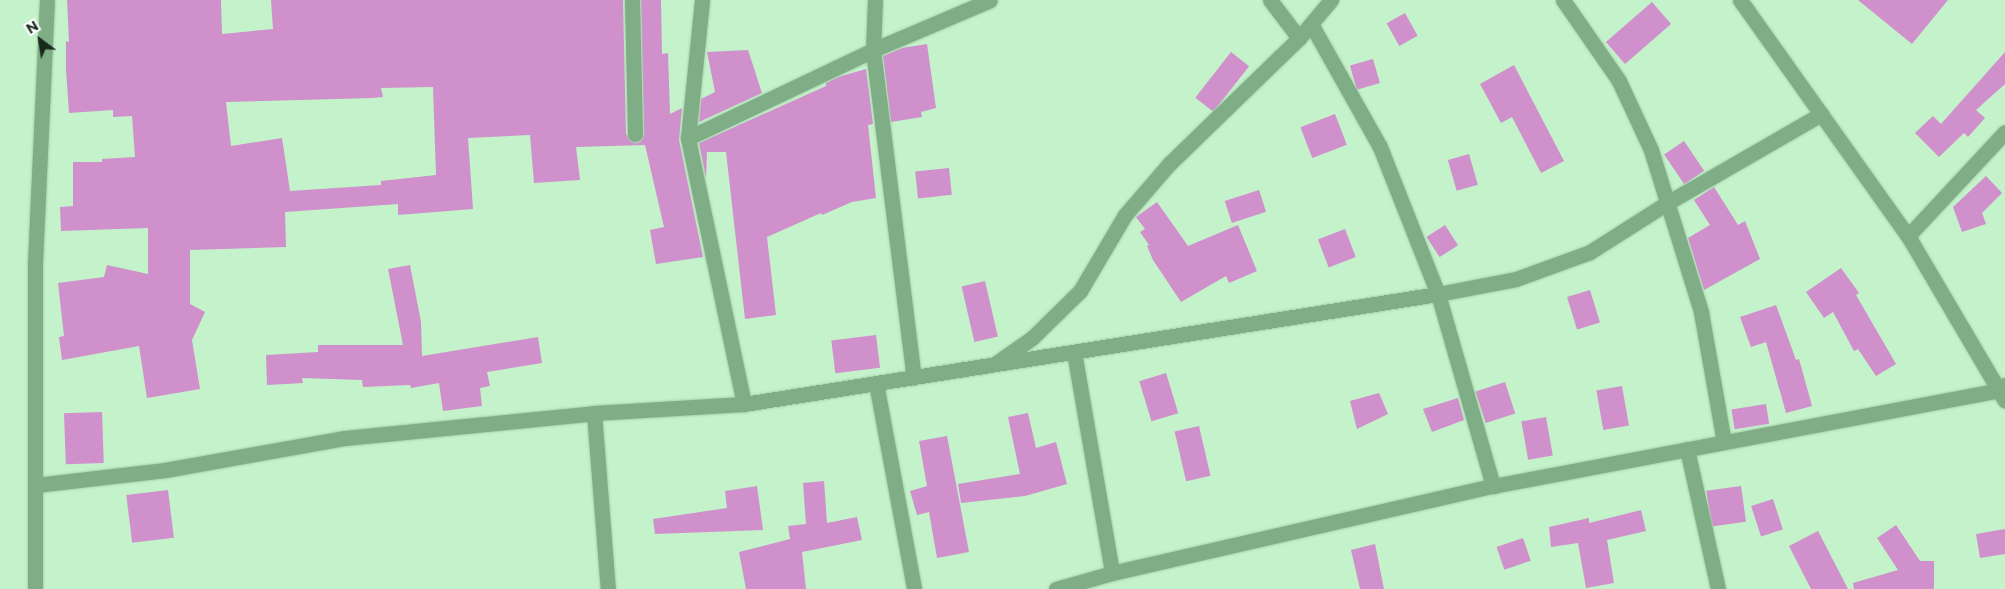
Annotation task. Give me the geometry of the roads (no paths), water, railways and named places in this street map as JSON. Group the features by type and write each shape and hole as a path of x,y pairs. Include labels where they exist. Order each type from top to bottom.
{"street":[{"path":"35,589 35,263 47,0"},
{"path":"632,0 635,134"},
{"path":"702,0 688,138 744,404"},
{"path":"875,0 873,50 914,377"},
{"path":"688,138 873,50 990,0"},
{"path":"1270,0 1299,38"},
{"path":"992,366 1032,338 1080,291 1125,214 1169,164 1299,38 1331,0"},
{"path":"1563,0 1619,81 1651,150 1701,312 1724,442"},
{"path":"1056,589 1112,572 1493,486 2003,392 1908,236 1740,0"},
{"path":"1311,24 1380,146 1438,294 1493,486"},
{"path":"36,485 165,470 345,438 594,413 744,404 1438,294 1516,279 1590,252 1667,203 1821,114"},
{"path":"1908,236 2005,132"},
{"path":"1074,352 1112,572"},
{"path":"876,383 914,589"},
{"path":"594,413 608,589"},
{"path":"1686,449 1718,589"}]}
